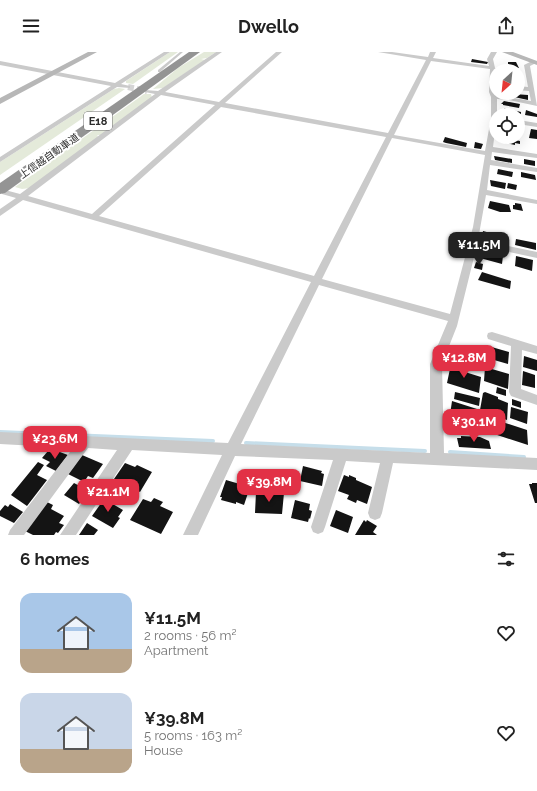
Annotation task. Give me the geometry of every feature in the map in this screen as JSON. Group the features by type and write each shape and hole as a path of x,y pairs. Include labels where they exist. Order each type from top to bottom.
{"highway":[{"name":"上信越自動車道","path":"3,191 163,71 186,52"},
{"name":"上信越自動車道","path":"0,181 163,71 195,52"}],"street":[{"path":"0,101 93,52"},
{"path":"0,160 167,52"},
{"path":"0,213 160,93 219,52"},
{"path":"93,217 279,52"},
{"path":"381,52 489,67"},
{"path":"190,535 231,449 433,52"},
{"path":"492,64 490,59 494,52"},
{"path":"506,52 536,62"},
{"path":"0,62 128,87"},
{"path":"519,100 535,103 526,73 527,65 536,62"},
{"path":"525,88 532,89"},
{"path":"147,91 488,155 537,170"},
{"path":"525,123 537,125"},
{"path":"437,460 436,364 453,319 474,242 490,144"},
{"path":"488,155 537,156"},
{"path":"3,191 453,319"},
{"path":"482,192 537,202"},
{"path":"474,242 537,255"},
{"path":"492,336 537,350"},
{"path":"517,344 515,392 537,400"},
{"path":"0,438 537,464"},
{"path":"15,535 85,442"},
{"path":"67,535 129,444"},
{"path":"318,527 342,454"},
{"path":"376,513 388,457"}],"lane":[{"path":"163,71 182,52"},
{"path":"163,71 200,52"}],"green space":[{"path":"170,52 178,52 133,84 126,83 126,81"},
{"path":"204,52 216,52 207,58 201,59 205,60 163,88 153,89 178,68"},
{"path":"114,89 125,89 0,175 0,162"},
{"path":"144,94 151,94 152,98 101,135 98,135 97,136 99,137 30,188 22,189 15,187"}],"building":[{"path":"472,59 488,62 487,64 471,62"},
{"path":"508,62 516,62 517,64 509,64"},
{"path":"525,95 528,95 528,100 525,99"},
{"path":"504,101 520,104 519,108 501,104"},
{"path":"526,110 537,114 537,117 525,115"},
{"path":"531,129 537,130 537,139 529,138"},
{"path":"445,137 467,143 466,147 443,142"},
{"path":"475,142 483,144 481,149 474,148"},
{"path":"494,156 512,159 512,163 495,160"},
{"path":"524,159 535,161 535,166 524,164"},
{"path":"498,169 513,172 512,177 497,174"},
{"path":"521,172 535,175 536,180 521,177"},
{"path":"490,180 506,183 505,189 491,186"},
{"path":"508,183 517,185 516,190 507,188"},
{"path":"490,201 509,205 511,212 500,212 488,208"},
{"path":"515,203 521,204 523,211 513,209 513,205 515,205"},
{"path":"483,231 501,236 500,244 482,238"},
{"path":"516,239 536,243 536,250 515,245"},
{"path":"482,251 503,256 502,264 480,258"},
{"path":"516,256 533,260 532,271 515,266"},
{"path":"476,262 483,264 482,270 474,268"},
{"path":"482,272 511,281 510,289 478,280"},
{"path":"488,346 509,352 508,364 487,358"},
{"path":"449,347 458,350 456,358 447,355"},
{"path":"474,350 484,353 483,360 473,357"},
{"path":"524,356 537,360 537,371 523,367"},
{"path":"451,364 466,368 465,372 481,377 479,393 447,383"},
{"path":"485,367 509,374 508,389 484,381"},
{"path":"523,371 535,375 535,388 522,385"},
{"path":"497,387 506,390 506,396 496,393"},
{"path":"455,392 480,398 479,406 454,399"},
{"path":"485,392 508,403 507,420 480,410 483,393"},
{"path":"512,399 521,402 521,408 512,405"},
{"path":"452,401 477,409 476,423 450,415"},
{"path":"511,407 528,412 527,424 510,418"},
{"path":"493,419 527,430 528,445 491,433"},
{"path":"461,436 480,437 489,441 491,449 459,447 457,438 461,438"},
{"path":"48,451 54,454 57,451 68,455 56,471 46,466 50,462 42,458"},
{"path":"82,455 103,464 93,478 88,476 84,482 68,474"},
{"path":"38,462 44,465 37,475 47,480 27,506 11,495"},
{"path":"125,463 135,467 137,465 152,472 140,492 114,479"},
{"path":"303,466 322,471 321,473 324,474 322,486 300,481"},
{"path":"344,475 349,477 349,475 356,478 356,480 372,487 367,504 357,500 356,503 347,499 349,495 338,491"},
{"path":"226,480 250,487 244,505 236,502 236,504 221,500 222,497 220,497"},
{"path":"74,483 89,491 79,504 64,495"},
{"path":"537,483 537,503 535,503 529,484"},
{"path":"256,492 284,493 282,514 255,513"},
{"path":"154,498 163,502 160,506 173,512 161,534 130,520 143,499 151,502"},
{"path":"104,499 123,510 118,517 120,518 113,528 92,516"},
{"path":"295,500 310,504 309,510 312,511 308,522 291,518"},
{"path":"47,502 53,505 51,509 64,516 59,523 64,525 58,533 56,532 54,535 33,535 25,531"},
{"path":"10,504 23,512 14,523 0,516 0,511 5,505 8,507"},
{"path":"336,510 353,517 348,533 330,526"},
{"path":"364,520 366,522 367,520 377,526 373,532 377,535 355,535"},
{"path":"87,523 98,530 94,535 79,535"}],"waterway":[{"path":"0,432 213,441"},
{"path":"246,443 425,451"},
{"path":"450,452 524,457"}],"tunnel":[{"path":"128,87 147,91"}]}
